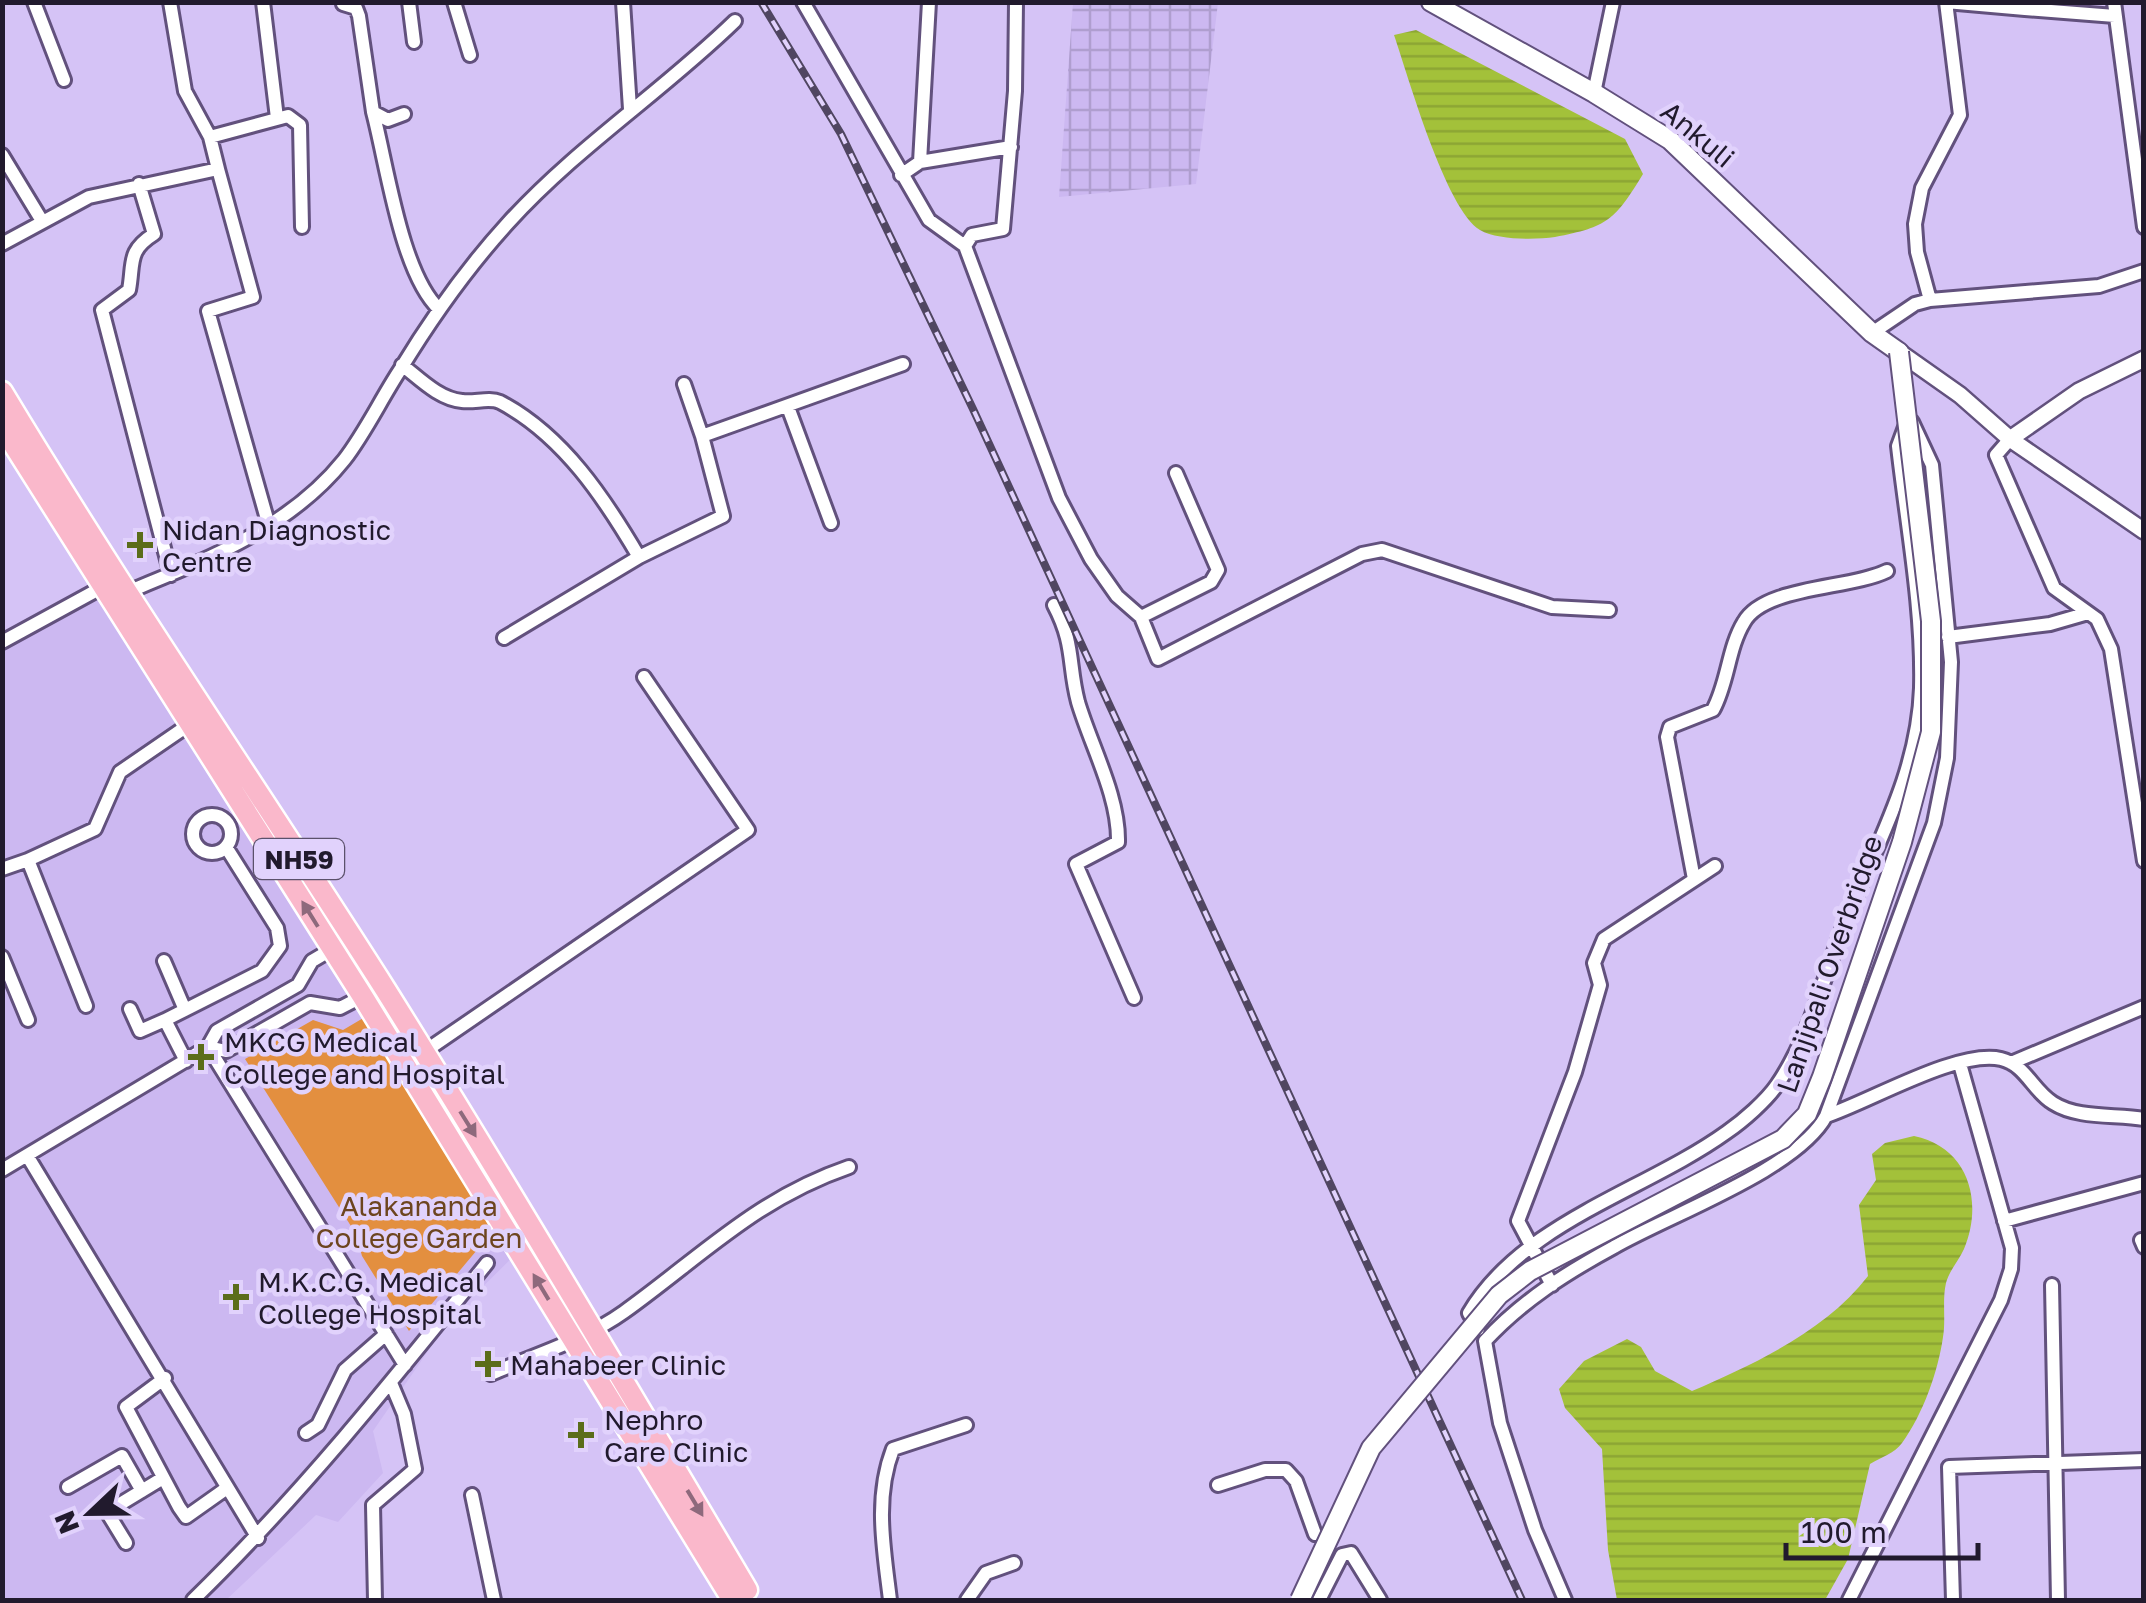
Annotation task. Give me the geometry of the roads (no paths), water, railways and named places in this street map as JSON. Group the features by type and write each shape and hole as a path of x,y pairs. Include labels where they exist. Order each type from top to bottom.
{"highway":[{"name":"NH59","path":"2,392 10,435 342,943 382,985 524,1216 592,1328 734,1595"},
{"path":"115,592 190,724 342,943 363,996 572,1339"},
{"name":"NH59","path":"572,1339 734,1595"}],"main road":[{"name":"Ankuli","path":"1431,2 1594,92 1670,140 1872,333 1899,352"},
{"name":"Lanjipali Overbridge","path":"1300,1600 1366,1456 1410,1396 1499,1295 1530,1271 1782,1139 1807,1114 1867,951 1931,732 1932,621 1899,352"}],"street":[{"path":"34,2 64,80"},
{"path":"170,2 185,92 196,118 210,136 253,297 208,311 269,526"},
{"path":"263,2 278,118"},
{"path":"409,2 414,42"},
{"path":"454,2 470,55"},
{"path":"624,2 630,109"},
{"path":"804,2 929,220 965,246 1072,524 1117,596 1141,617 1158,660 1362,554 1382,550 1552,608 1610,610"},
{"path":"920,162 929,2"},
{"path":"965,246 972,235 1004,229 1016,2"},
{"path":"1594,92 1613,2"},
{"path":"1930,300 1917,252 1915,224 1922,188 1960,115 1946,2 2115,9 2144,227"},
{"path":"343,4 356,8 359,16 372,112 409,250 426,296 440,309"},
{"path":"2,642 115,592 171,575 269,526 344,459 440,309 505,226 563,164 686,69 735,21"},
{"path":"372,112 388,120 404,114"},
{"path":"210,136 288,116 300,125 302,227"},
{"path":"900,175 920,162 1010,147"},
{"path":"2,155 42,221"},
{"path":"2,244 90,197 218,169"},
{"path":"138,184 154,234 136,245 129,262 129,290 102,310 171,575"},
{"path":"1872,333 1915,304 1930,300 2099,286 2144,271"},
{"path":"1899,352 1960,394 2010,439 2144,531"},
{"path":"2144,359 2079,391 2010,439 1996,455 2054,588 2103,629 2111,649 2144,862"},
{"path":"702,436 902,364"},
{"path":"402,365 444,396 462,401 497,400 551,440 600,494 639,558"},
{"path":"504,638 639,558 723,516 684,384"},
{"path":"788,407 831,523"},
{"path":"1485,1341 1530,1297 1614,1246 1782,1158 1811,1140 1826,1116 1934,823 1949,728 1948,636 1932,465 1909,415"},
{"path":"1565,1600 1535,1530 1500,1423 1485,1341 1469,1313 1498,1272 1529,1249 1727,1132 1776,1088 1810,1020 1844,924 1892,819 1912,756 1921,691 1920,635 1898,446 1909,415"},
{"path":"1141,617 1212,582 1218,570 1176,473"},
{"path":"1694,879 1667,738 1670,727 1713,710 1742,624 1752,611 1790,594 1868,580 1887,571"},
{"path":"1054,605 1074,655 1078,700 1118,818 1118,842 1076,864 1134,998"},
{"path":"1948,636 2050,624 2088,613"},
{"path":"424,1052 748,830 644,677"},
{"path":"2,869 95,829 120,772 190,724"},
{"path":"130,1009 140,1031 262,972 280,946 269,914 226,846"},
{"path":"28,860 86,1006"},
{"path":"1552,1285 1529,1249 1518,1221 1575,1072 1600,985 1594,963 1598,952 1604,939 1715,866"},
{"path":"2,1170 28,1158 208,1047 216,1030 298,985 312,960 342,943"},
{"path":"2,957 28,1020"},
{"path":"164,961 185,1010"},
{"path":"208,1047 226,1051 310,1003 340,1008 382,985"},
{"path":"1826,1116 1960,1064 1982,1058 2011,1062 2144,1008"},
{"path":"165,1020 186,1060"},
{"path":"208,1047 405,1365"},
{"path":"2011,1062 2052,1103 2072,1112 2144,1118"},
{"path":"1851,1599 2001,1300 2012,1270 2012,1248 1988,1151 1960,1064"},
{"path":"28,1158 258,1538"},
{"path":"491,1374 621,1314 775,1198 849,1167"},
{"path":"2004,1221 2144,1182"},
{"path":"510,1235 524,1216"},
{"path":"193,1600 258,1538 486,1263"},
{"path":"2052,1284 2058,1600"},
{"path":"306,1434 318,1425 345,1370 386,1334"},
{"path":"164,1378 126,1407 163,1478 186,1517 228,1488"},
{"path":"374,1600 373,1505 415,1469 404,1414 390,1383"},
{"path":"890,1600 882,1524 883,1474 893,1449 966,1425"},
{"path":"68,1487 122,1456 142,1491"},
{"path":"130,1471 152,1459"},
{"path":"1953,1600 1948,1467 2144,1460"},
{"path":"1218,1484 1265,1470 1286,1470 1296,1481 1315,1534"},
{"path":"126,1543 107,1512 163,1478"},
{"path":"472,1495 494,1600"},
{"path":"1319,1600 1342,1554 1351,1554 1380,1600"},
{"path":"967,1600 986,1573 1014,1564"}],"railway":[{"path":"761,2 841,134 973,409 1522,1600"}],"place":[{"name":"Nidan Diagnostic Centre","path":"140,545"},
{"name":"MKCG Medical College and Hospital","path":"201,1057"},
{"name":"M.K.C.G. Medical College Hospital","path":"236,1297"},
{"name":"Mahabeer Clinic","path":"488,1364"},
{"name":"Nephro Care Clinic","path":"581,1435"}],"park label":[{"name":"Alakananda College Garden","path":"419,1221"}]}
